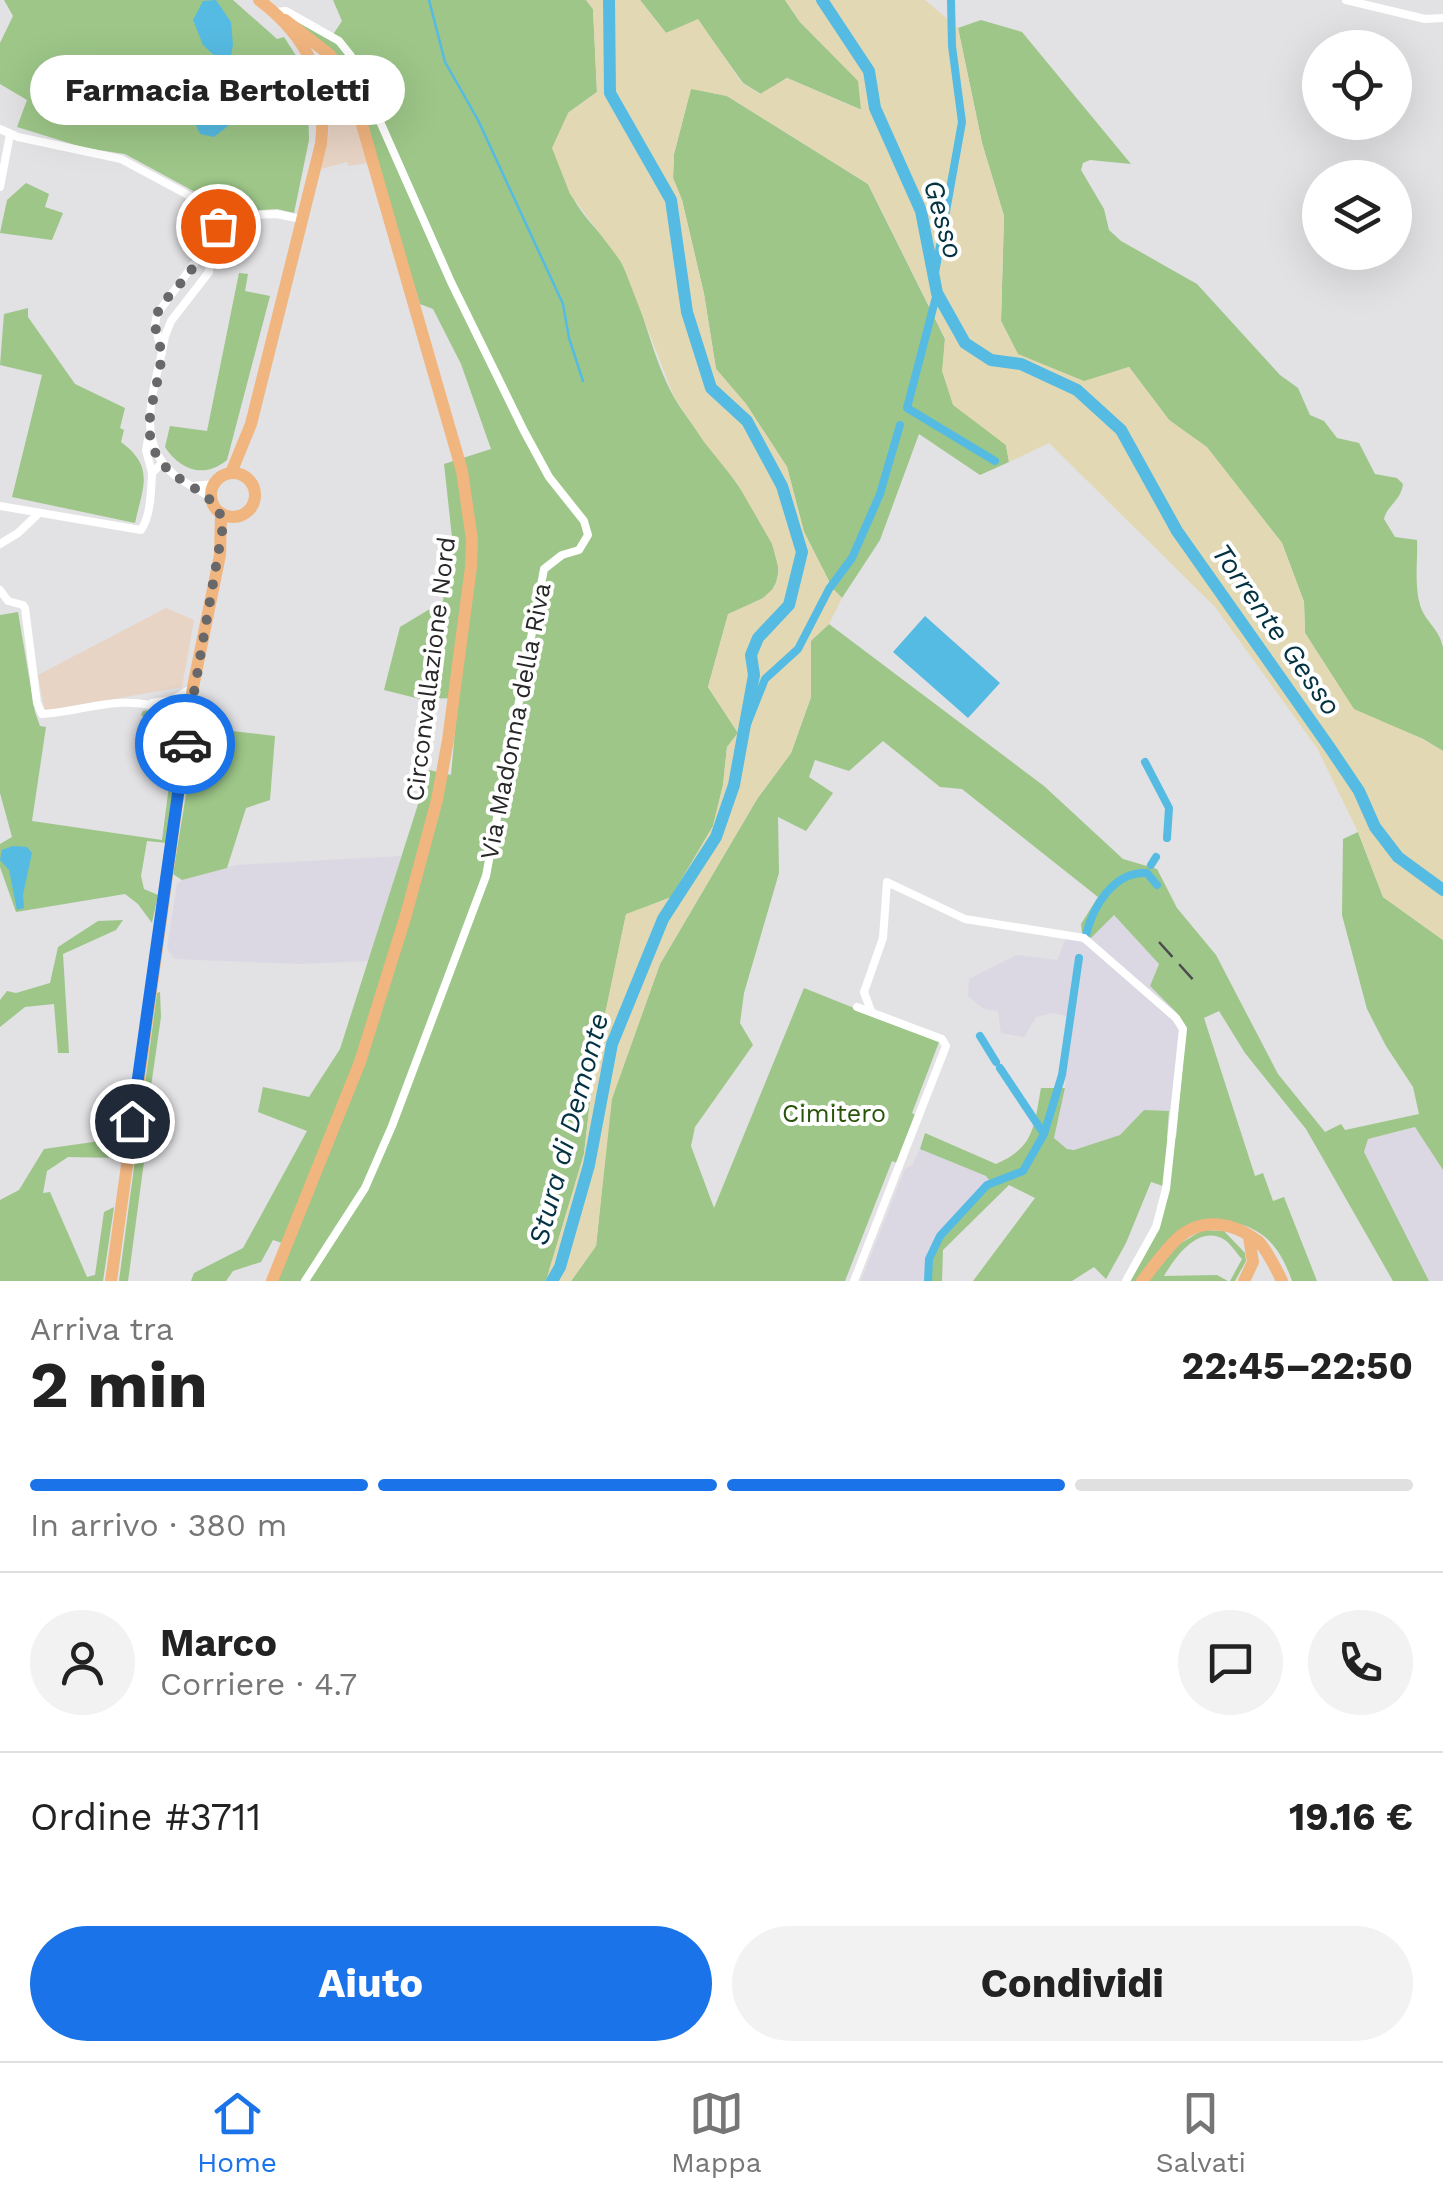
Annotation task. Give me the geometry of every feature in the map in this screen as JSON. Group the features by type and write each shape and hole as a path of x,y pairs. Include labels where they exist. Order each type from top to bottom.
{"main road":[{"path":"246,0 283,30 319,79 352,93"},
{"name":"Circonvallazione Nord","path":"258,0 321,47 338,65 352,93 462,471 472,540 448,740 437,800 406,915 360,1062 272,1281"},
{"path":"111,1281 193,687 228,515 212,491 237,474 324,122 319,79 306,50 280,16"},
{"path":"319,79 338,65"},
{"path":"228,515 248,510 254,501 252,486 237,474"},
{"path":"1146,1276 1179,1236 1201,1225 1228,1225 1259,1242 1282,1281"},
{"path":"1247,1276 1253,1262 1249,1237"},
{"path":"1247,1276 1261,1266 1273,1269"}],"street":[{"path":"1346,0 1424,19 1443,18"},
{"name":"Via Madonna della Riva","path":"280,16 286,11 346,47 451,282 524,431 549,478 584,521 588,535 579,550 562,555 544,569 486,876 365,1188 305,1281"},
{"path":"0,129 121,158 235,218"},
{"path":"0,187 10,134"},
{"path":"151,494 152,473 146,450 162,354 171,322 208,272 214,230 210,208"},
{"path":"214,230 235,218 277,214 301,219"},
{"path":"162,354 155,324 157,314 210,242"},
{"path":"148,434 166,467 192,486 212,491"},
{"path":"152,473 166,467"},
{"path":"0,506 141,530 157,477 166,467"},
{"path":"18,533 24,511"},
{"path":"0,544 38,514"},
{"path":"0,590 8,601 25,608 37,703 42,714 104,704 166,710 190,708"},
{"path":"140,705 173,700 193,687"},
{"path":"173,700 190,708"},
{"path":"166,710 187,730"},
{"path":"871,1011 864,992 883,938 887,882 965,919 1084,938 1176,1018 1183,1029 1166,1189 1156,1226 1126,1281"},
{"path":"854,1281 946,1046 942,1039 856,1006"}],"shaded area":[{"path":"352,108 368,163 348,166 347,162 318,170 326,151 326,110"},
{"path":"166,608 194,620 182,687 45,711 38,675"},
{"path":"401,856 369,961 301,964 174,959 167,948 177,884 182,880 236,865"},
{"path":"1113,914 1159,964 1150,986 1177,1013 1186,1029 1177,1113 1144,1110 1120,1135 1067,1149 1054,1138 1065,1088 1071,1017 1052,1013 1036,1017 1024,1037 1001,1033 998,1011 984,1009 968,996 969,979 1017,955 1057,960 1067,936 1083,939"},
{"path":"1416,1127 1443,1170 1443,1281 1429,1281 1364,1152 1368,1139"},
{"path":"920,1149 986,1176 992,1185 931,1258 930,1281 861,1281 905,1169 912,1165"}],"green space":[{"path":"4,0 233,0 277,39 284,37 295,54 312,100 308,103 309,140 294,213 277,209 232,212 125,154 85,148 17,127 27,100 0,84 0,43 13,16"},
{"path":"333,0 586,0 593,9 597,92 568,113 567,168 572,196 622,264 675,399 754,509 776,555 778,574 772,590 728,615 708,687 738,733 727,747 713,826 671,897 626,915 593,1074 584,1154 546,1281 267,1281 282,1243 273,1240 261,1262 233,1271 226,1281 191,1281 194,1273 243,1248 307,1131 258,1112 263,1087 309,1097 340,1049 429,770 451,775 458,698 420,699 384,690 400,627 443,601 452,537 444,464 491,449 461,364 433,309 420,304 354,87 290,18 330,39 342,21"},
{"path":"640,0 785,0 800,22 859,81 862,110 787,78 761,94 743,83 698,20 666,33"},
{"path":"981,20 1022,32 1131,164 1090,160 1083,163 1081,170 1104,209 1109,230 1121,241 1197,284 1280,375 1298,388 1310,415 1324,421 1337,438 1359,443 1375,474 1397,478 1403,484 1384,519 1395,537 1417,540 1420,605 1443,648 1443,751 1354,710 1305,633 1304,602 1282,543 1207,448 1169,420 1129,367 1084,382 1018,355 1001,321 1004,216 982,143 958,28"},
{"path":"691,88 727,96 868,184 945,339 943,369 953,404 1006,445 1009,462 980,475 919,434 880,540 842,598 833,589 804,532 787,467 746,404 716,369 704,294 682,200 673,178 674,154"},
{"path":"26,183 49,194 45,207 63,213 52,240 0,233 7,200"},
{"path":"239,273 248,274 245,291 270,296 227,460 210,469 193,469 165,447 170,426 207,431"},
{"path":"28,308 28,317 75,384 125,408 121,442 139,460 144,478 135,523 12,497 42,375 0,365 4,314"},
{"path":"18,612 35,712 40,726 46,727 32,821 162,840 175,739 168,719 159,714 146,714 145,718 141,715 143,711 159,712 170,719 177,730 181,746 167,843 147,841 141,876 144,889 158,895 152,923 125,894 16,912 0,867 0,844 12,837 0,793 0,615"},
{"name":"Cimitero","path":"829,624 1044,786 1123,859 1157,869 1177,908 1216,955 1278,1074 1325,1132 1341,1124 1345,1130 1419,1114 1413,1087 1367,1009 1342,915 1343,839 1358,832 1383,897 1443,940 1443,1170 1415,1127 1368,1139 1364,1152 1429,1281 1393,1281 1306,1129 1245,1053 1219,1011 1204,1018 1255,1176 1263,1173 1273,1201 1284,1197 1317,1281 1292,1281 1278,1252 1259,1233 1234,1223 1202,1221 1138,1281 1128,1281 1158,1228 1169,1188 1151,1182 1106,1279 1094,1267 1072,1281 973,1281 1035,1198 1009,1185 943,1250 942,1281 930,1281 942,1238 992,1184 986,1176 920,1149 925,1133 996,1164 1026,1143 1041,1088 1065,1088 1054,1138 1067,1149 1120,1135 1144,1110 1169,1111 1167,1138 1176,1138 1186,1029 1177,1013 1150,986 1159,964 1114,915 1091,938 1082,933 1081,924 1098,897 962,789 940,787 883,741 849,771 815,760 809,777 833,793 806,831 778,817 779,873 744,993 740,1023 753,1045 695,1127 691,1146 714,1208 804,988 939,1042 912,1113 917,1116 897,1163 892,1161 845,1281 571,1281 596,1246 611,1099 660,964 757,799 791,753 811,697 811,640"},
{"path":"197,727 275,736 270,800 246,808 227,868 182,880 173,874"},
{"path":"123,920 116,930 63,954 69,1053 58,1053 54,1004 25,1007 0,1027 0,1000 7,991 16,993 50,983 58,947 98,921"},
{"path":"160,992 161,1017 129,1274 128,1281 119,1281 157,993"},
{"path":"121,1134 122,1158 68,1157 47,1171 43,1193 50,1192 87,1277 95,1275 104,1212 114,1207 103,1281 0,1281 0,1200 19,1190 44,1149 114,1139"},
{"path":"1203,1230 1224,1231 1245,1253 1246,1261 1235,1281 1230,1281 1242,1259 1225,1240 1206,1236 1189,1244 1164,1276 1217,1275 1228,1281 1148,1281 1176,1246"}],"sand":[{"path":"586,0 640,0 666,33 698,19 742,83 760,94 787,78 861,110 858,81 800,22 785,0 925,0 958,28 982,143 1004,216 1001,321 1018,354 1084,381 1129,367 1169,420 1207,447 1282,543 1304,602 1305,633 1354,709 1443,751 1443,940 1383,897 1358,832 1317,748 1215,607 1049,443 1009,462 1006,445 953,405 942,371 945,338 868,184 727,96 691,89 674,154 673,178 682,200 704,294 716,369 746,404 787,467 804,532 833,589 842,598 829,624 811,641 811,697 791,753 757,799 660,964 612,1099 596,1246 571,1281 546,1281 584,1154 595,1061 626,914 672,897 713,826 727,747 738,733 708,687 728,614 763,598 775,587 779,570 772,544 737,483 674,397 622,263 570,194 552,148 568,113 597,92 593,9"}],"water":[{"path":"216,0 231,22 233,45 229,67 235,92 228,126 214,137 200,134 188,108 189,96 221,72 218,59 203,45 193,20 203,1"},
{"path":"925,616 1000,683 968,718 893,652"},
{"path":"27,847 32,853 24,908 17,910 9,870 0,860 2,850"}],"waterway":[{"path":"429,0 445,62 478,120 563,304 583,381"},
{"name":"Stura di Demonte","path":"552,1281 560,1267 589,1165 612,1044 663,919 716,837 734,785 754,675 751,655 758,638 789,605 802,552 782,486 747,421 711,388 687,312 671,200 610,93 609,0"},
{"name":"Torrente Gesso","path":"822,0 869,71 875,108 921,211 937,293 965,343 991,360 1021,364 1077,390 1121,430 1177,531 1359,791 1375,827 1398,857 1443,890"},
{"name":"Gesso","path":"935,273 962,122 952,46 951,0"},
{"path":"937,293 907,408 995,461"},
{"path":"740,742 765,679 798,649 829,589 852,558 880,494 900,425"},
{"path":"1145,762 1169,808 1167,838"},
{"path":"1151,865 1156,857"},
{"path":"1086,935 1099,903 1115,884 1147,873 1157,885"},
{"path":"1044,1134 1062,1075 1079,958"},
{"path":"980,1036 996,1062"},
{"path":"928,1281 929,1259 940,1236 987,1185 1023,1171 1044,1134 1000,1068"}],"railway":[{"path":"1159,942 1197,984"}],"way so far":[{"path":"185,744 223,526 222,514 211,498 169,470 150,442 149,423 162,354 155,324 164,303 189,274 218,226"}],"place":[{"name":"Farmacia Bertoletti","path":"218,226"}],"route":[{"path":"132,1121 185,744"}]}
